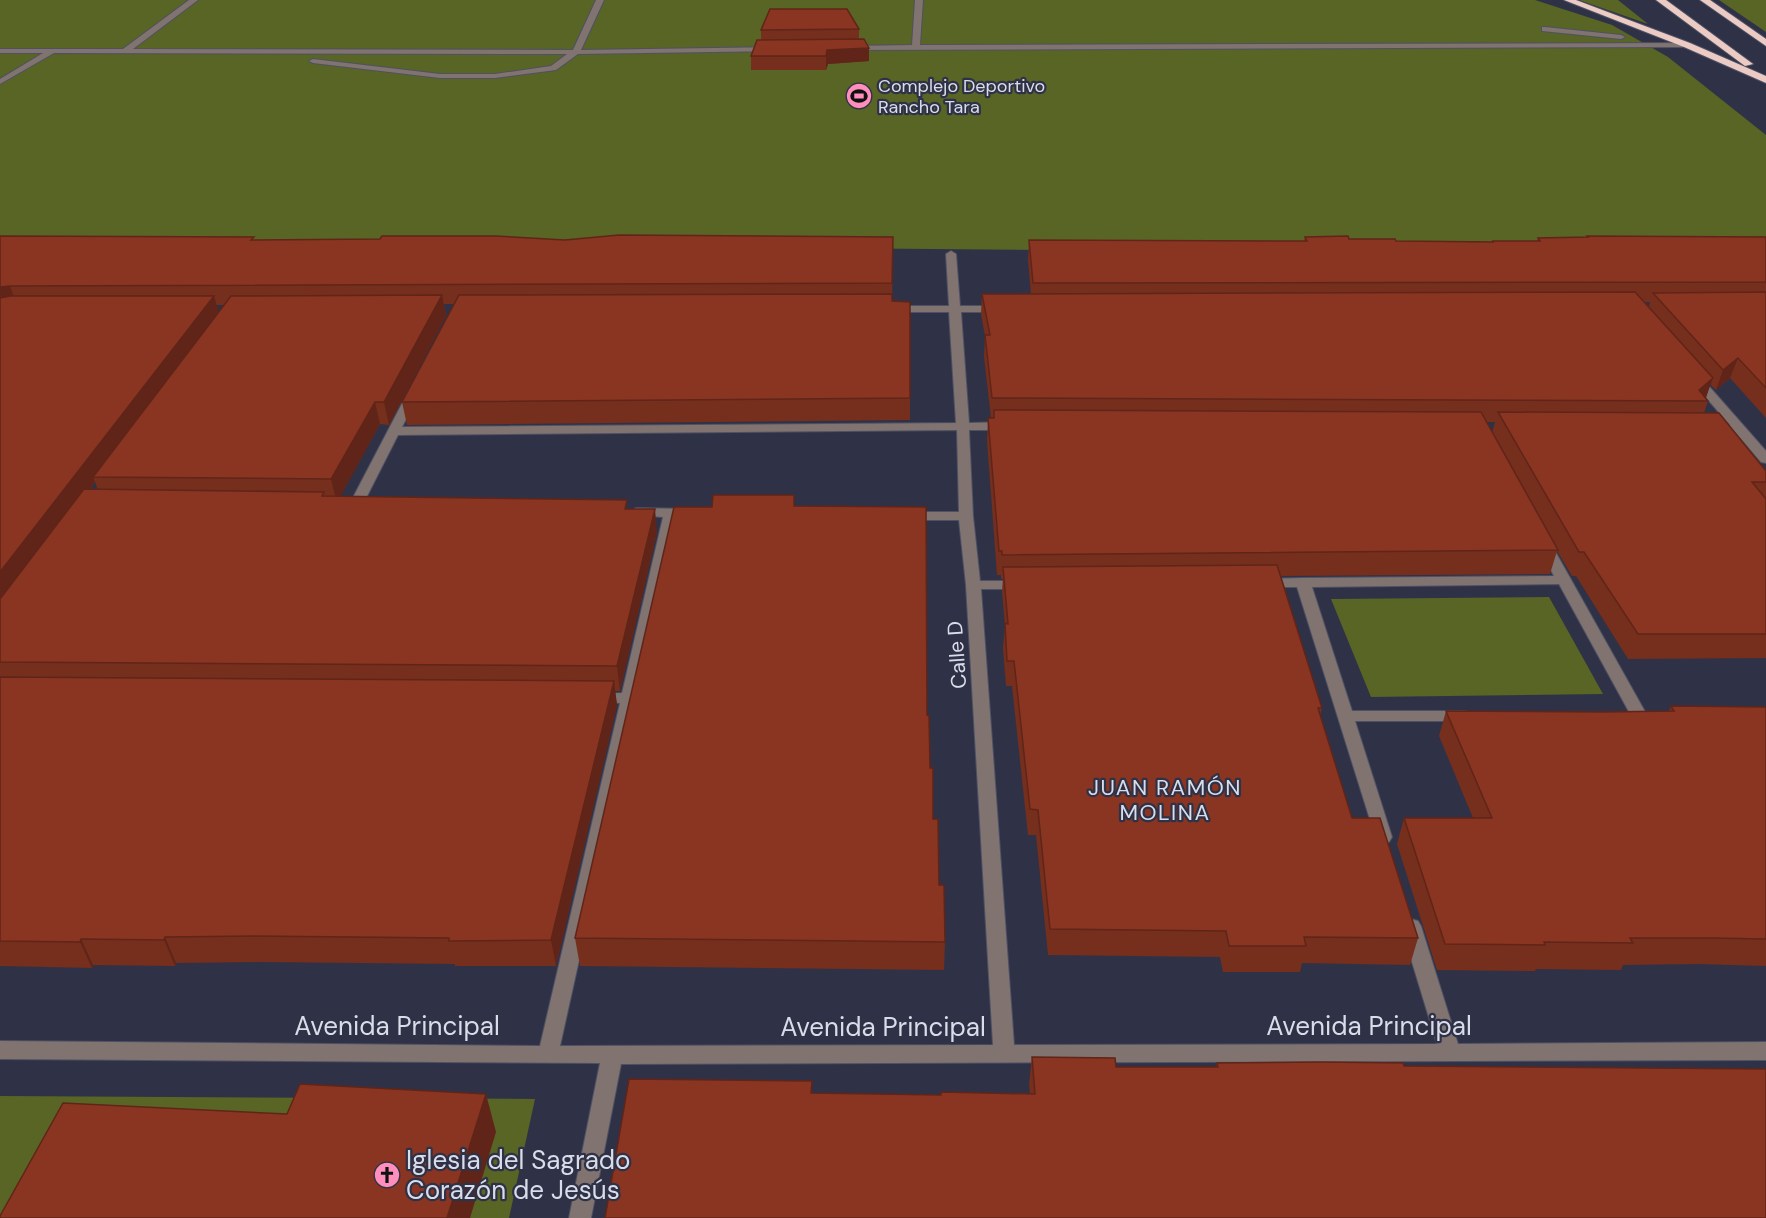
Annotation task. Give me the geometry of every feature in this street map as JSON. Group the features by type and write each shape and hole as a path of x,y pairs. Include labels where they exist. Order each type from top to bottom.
{"highway":[{"path":"1568,0 1687,45 1766,79"},
{"path":"1660,0 1766,79"},
{"path":"1704,0 1766,43"}],"street":[{"path":"126,50 194,0"},
{"path":"313,62 440,76 495,76 553,68 576,52 600,0"},
{"path":"916,48 919,0"},
{"path":"1545,29 1621,37 1666,37"},
{"path":"834,49 1687,45"},
{"path":"0,51 576,52 787,49"},
{"path":"0,82 54,51"},
{"name":"Calle D","path":"951,254 963,426 966,516 973,585 1004,1054"},
{"path":"884,309 1015,309"},
{"path":"1687,368 1766,459"},
{"path":"354,509 420,381"},
{"path":"394,431 1022,426"},
{"path":"1704,429 1740,429"},
{"path":"624,512 706,513"},
{"path":"548,1054 670,513"},
{"path":"895,516 966,516"},
{"path":"1536,529 1646,717 1617,716"},
{"path":"1244,583 1564,580"},
{"path":"1303,582 1388,850"},
{"path":"973,585 1032,584"},
{"path":"581,698 628,698"},
{"path":"1346,716 1475,716"},
{"path":"1405,906 1450,1052"},
{"name":"Avenida Principal","path":"0,1050 612,1055 1766,1051"},
{"path":"580,1218 612,1055"}],"green space":[{"name":"Complejo Deportivo Rancho Tara","path":"0,0 1535,0 1612,25 1668,57 1766,135 1766,256 0,241"},
{"path":"1579,0 1618,0 1648,24"},
{"path":"1719,0 1766,0 1766,32"},
{"path":"1549,597 1603,694 1371,697 1331,599"},
{"path":"0,1096 535,1099 509,1218 0,1218"}],"building":[{"path":"770,9 847,9 859,29 761,30"},
{"path":"864,39 869,48 827,50 826,56 751,56 757,40"},
{"path":"619,235 893,237 892,283 0,287 0,236 254,237 251,240 380,239 382,236 495,236 565,240"},
{"path":"1348,236 1349,239 1395,239 1396,241 1494,242 1492,241 1540,241 1538,238 1587,236 1766,237 1766,282 1033,283 1029,240 1307,241 1305,237"},
{"path":"1635,292 1713,378 1699,390 1708,401 992,398 985,335 990,335 982,294"},
{"path":"1766,292 1766,388 1738,358 1723,370 1653,293"},
{"path":"892,294 892,301 910,302 910,398 402,402 459,295"},
{"path":"442,295 384,402 375,402 331,479 93,477 231,296"},
{"path":"10,296 214,296 0,572 0,298"},
{"path":"994,410 1481,412 1558,550 1002,555 1002,551 999,551 988,418 994,418"},
{"path":"1498,412 1719,413 1766,471 1766,482 1752,482 1766,499 1766,634 1638,634 1584,552 1579,552"},
{"path":"84,489 324,492 322,496 627,500 625,509 655,509 617,666 0,662 0,599"},
{"path":"713,495 794,495 794,506 926,507 927,715 929,716 930,768 933,768 933,819 938,819 939,885 944,885 945,942 575,938 674,507 712,507"},
{"path":"1277,565 1322,708 1318,708 1352,818 1380,818 1418,938 1304,937 1306,946 1229,946 1226,931 1050,929 1038,810 1030,809 1014,661 1007,661 1005,623 1008,624 1003,567"},
{"path":"0,677 614,681 551,940 449,941 449,938 253,936 165,937 164,940 81,939 80,942 0,941"},
{"path":"1671,706 1766,707 1766,939 1630,938 1633,943 1445,944 1404,818 1492,818 1446,711 1674,711"},
{"path":"1032,1057 1115,1058 1116,1067 1218,1067 1217,1063 1321,1062 1403,1063 1404,1066 1766,1069 1766,1218 605,1218 629,1079 812,1081 811,1093 1035,1094"},
{"path":"300,1084 486,1094 447,1218 0,1218 63,1103 287,1114"}],"place":[{"name":"Complejo Deportivo Rancho Tara","path":"859,96"},
{"name":"Iglesia del Sagrado Corazón de Jesús","path":"387,1175"}],"district":[{"name":"JUAN RAMÓN MOLINA","path":"1165,800"}]}
